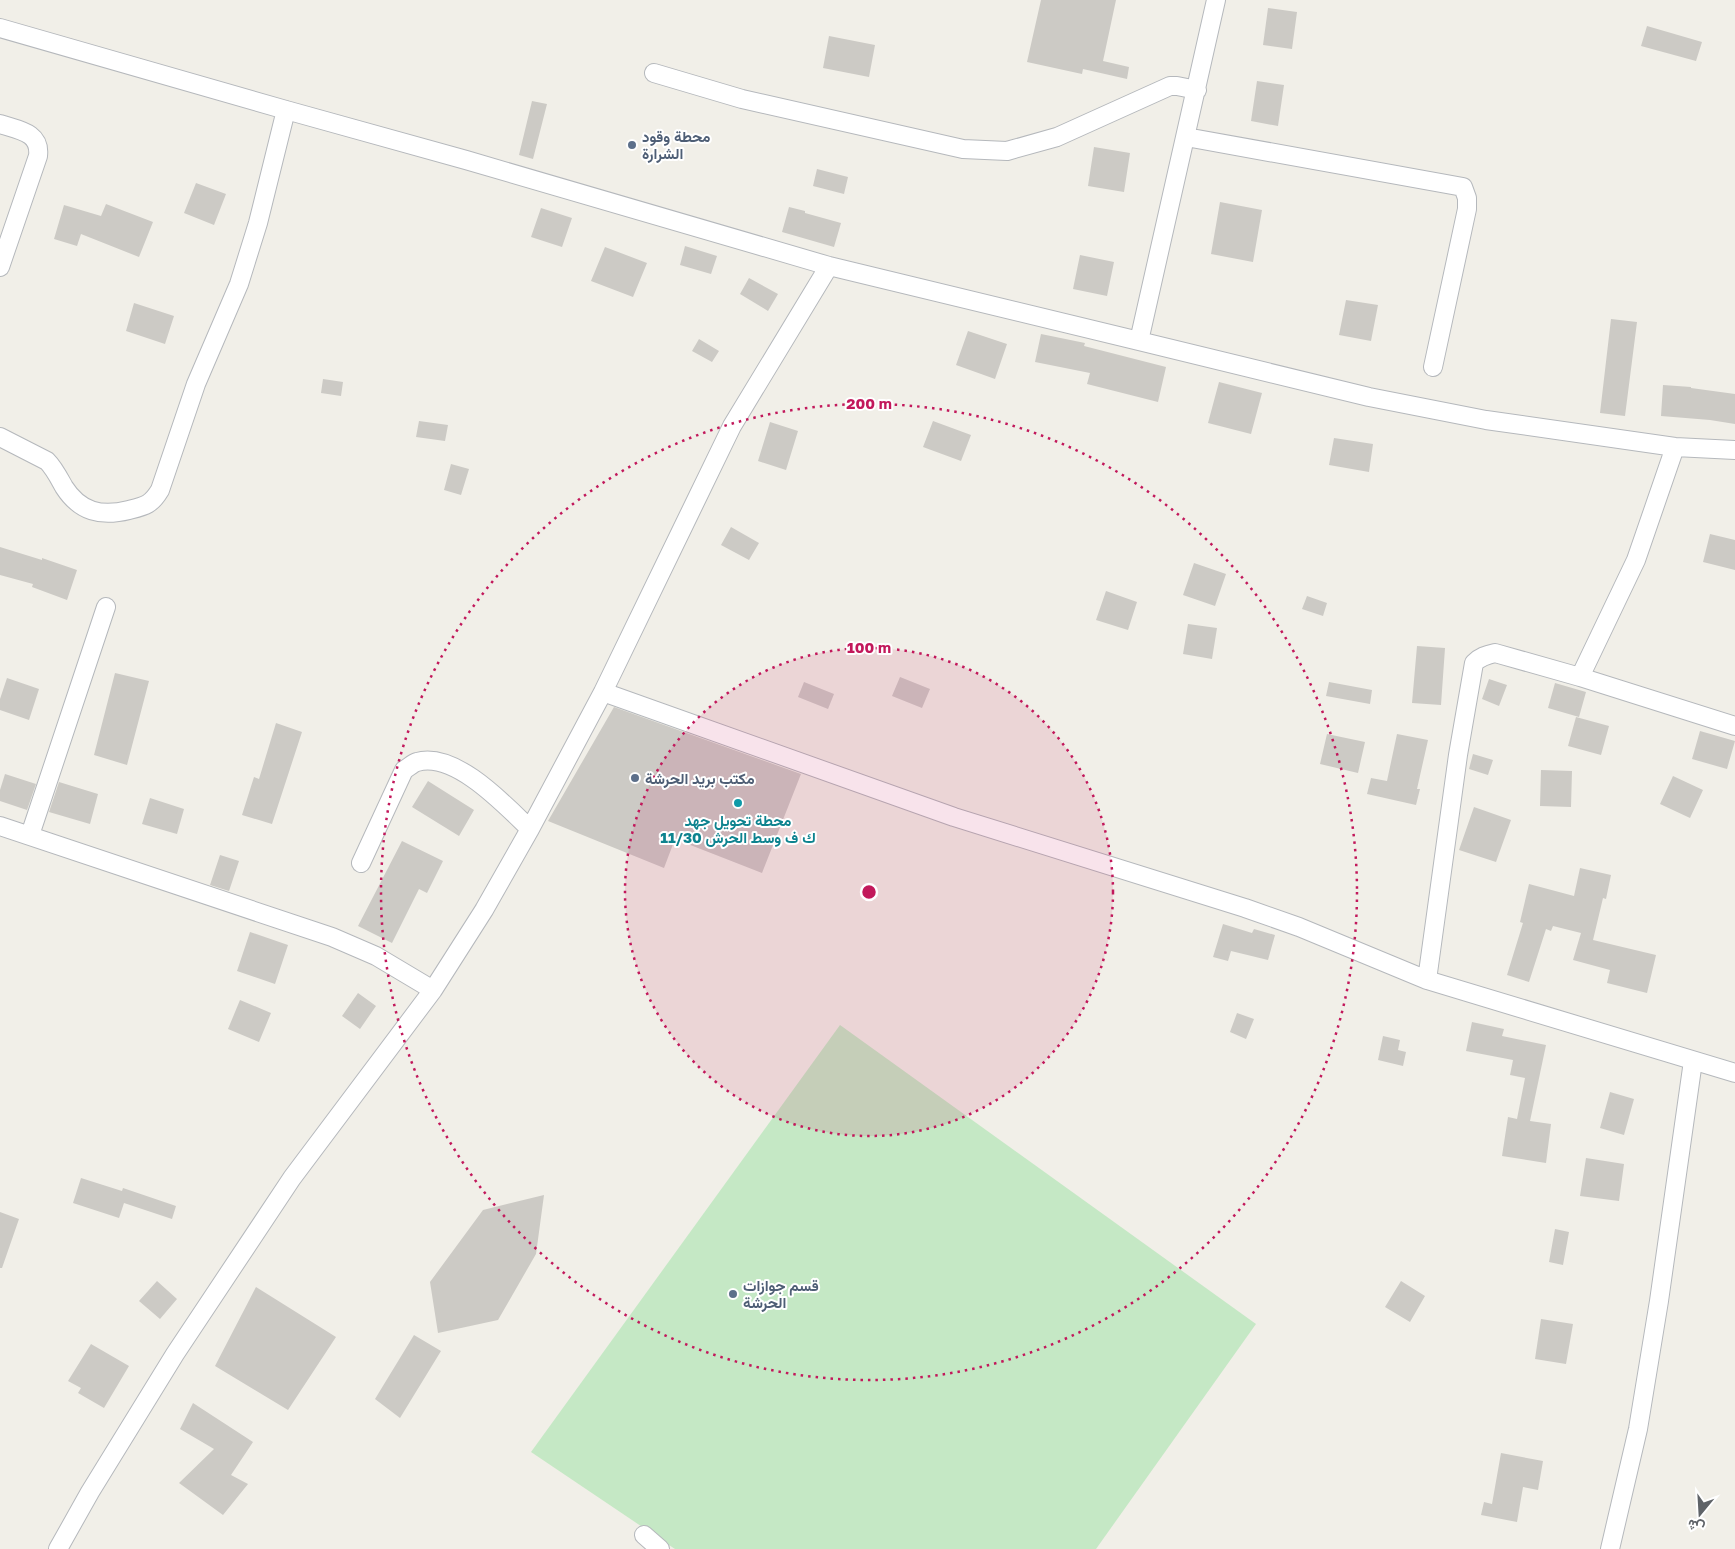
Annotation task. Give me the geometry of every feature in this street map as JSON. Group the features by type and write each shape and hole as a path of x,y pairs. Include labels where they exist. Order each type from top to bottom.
{"street":[{"path":"1139,341 1216,0"},
{"path":"0,28 476,162 829,266 1369,397 1457,415 1676,447 1735,450"},
{"path":"654,72 742,99 935,143 963,149 1007,151 1058,137 1170,86 1197,90"},
{"path":"0,437 47,461 66,490 79,504 89,510 100,514 116,513 145,506 153,501 160,490 196,384 239,284 258,223 286,110"},
{"path":"0,124 28,134 35,139 40,147 0,266"},
{"path":"1186,137 1463,187 1467,198 1467,209 1433,367"},
{"path":"58,1549 90,1492 175,1354 292,1178 433,990 484,910 530,829 603,692 732,426 829,266"},
{"path":"1580,677 1636,560 1676,447"},
{"path":"30,835 106,607"},
{"path":"1427,980 1458,755 1474,663 1479,658 1486,654 1495,653 1580,677 1735,726"},
{"path":"603,692 954,817 1245,908 1299,927 1427,980 1735,1074"},
{"path":"360,863 404,770 416,762 431,760 465,772 498,798 530,829"},
{"path":"0,826 332,937 376,956 433,990"},
{"path":"1610,1549 1638,1429 1693,1061"},
{"path":"644,1535 660,1549"}],"green space":[{"path":"840,1025 1256,1324 1096,1549 675,1549 531,1452"}],"building":[{"path":"1041,0 1116,0 1103,61 1129,67 1127,79 1083,69 1082,74 1027,62"},
{"path":"1268,8 1297,12 1292,49 1263,45"},
{"path":"1647,26 1702,42 1696,61 1641,46"},
{"path":"829,36 875,45 869,77 823,68"},
{"path":"1257,81 1284,85 1278,126 1251,121"},
{"path":"532,101 547,104 533,159 519,155"},
{"path":"1094,147 1130,153 1124,192 1088,186"},
{"path":"817,169 848,177 844,194 813,186"},
{"path":"196,183 226,194 214,225 184,213"},
{"path":"1220,202 1262,210 1253,262 1211,254"},
{"path":"106,204 153,222 139,257 81,234 77,246 54,239 64,205 101,216"},
{"path":"789,207 841,223 834,247 782,232"},
{"path":"541,208 572,218 562,247 531,237"},
{"path":"685,246 717,256 711,274 680,265"},
{"path":"605,247 647,263 633,297 591,281"},
{"path":"1080,255 1114,262 1107,296 1073,289"},
{"path":"749,278 778,294 768,311 740,294"},
{"path":"1346,300 1378,305 1371,341 1339,335"},
{"path":"134,303 174,316 165,344 126,331"},
{"path":"1611,319 1637,322 1625,416 1600,413"},
{"path":"968,331 1007,344 995,379 956,365"},
{"path":"1041,334 1085,343 1084,346 1166,367 1158,402 1087,384 1090,373 1035,362"},
{"path":"699,339 719,351 712,362 692,351"},
{"path":"323,379 343,382 341,396 321,393"},
{"path":"1219,382 1262,393 1251,434 1208,423"},
{"path":"1663,385 1735,394 1735,424 1661,416"},
{"path":"419,421 448,425 445,441 416,437"},
{"path":"933,421 971,435 961,461 923,447"},
{"path":"770,422 798,431 786,470 758,461"},
{"path":"1334,438 1373,444 1369,472 1329,465"},
{"path":"451,464 469,469 461,495 444,490"},
{"path":"731,527 759,543 749,560 721,545"},
{"path":"1710,534 1735,540 1735,570 1703,562"},
{"path":"0,547 77,570 67,600 32,587 33,584 0,575"},
{"path":"1194,563 1226,574 1215,606 1183,595"},
{"path":"1106,591 1137,602 1128,630 1096,620"},
{"path":"1307,596 1327,603 1323,616 1302,609"},
{"path":"1188,624 1217,628 1212,659 1183,654"},
{"path":"1417,646 1445,648 1441,705 1412,703"},
{"path":"115,673 149,681 127,765 94,755"},
{"path":"900,677 930,689 922,708 892,696"},
{"path":"7,678 39,689 29,720 0,710 0,699"},
{"path":"1489,679 1507,685 1499,706 1482,699"},
{"path":"804,682 834,694 828,709 798,697"},
{"path":"1329,682 1372,690 1370,704 1326,696"},
{"path":"1555,683 1586,692 1579,717 1548,708"},
{"name":"مكتب بريد الحرشة","path":"614,707 801,774 762,873 675,839 664,868 548,821"},
{"path":"1576,717 1609,726 1601,755 1568,746"},
{"path":"276,723 302,732 272,824 242,815 254,777 259,779"},
{"path":"1700,731 1735,741 1727,769 1692,759"},
{"path":"1327,734 1365,742 1358,773 1320,764"},
{"path":"1397,734 1428,740 1417,789 1420,789 1416,805 1367,794 1371,778 1387,781"},
{"path":"1473,754 1493,760 1488,775 1469,769"},
{"path":"1541,770 1572,771 1571,807 1540,806"},
{"path":"5,774 36,784 27,810 0,801 0,790"},
{"path":"1673,776 1703,790 1690,818 1660,804"},
{"path":"428,781 474,810 459,836 412,807"},
{"path":"59,782 98,794 90,824 49,812"},
{"path":"150,798 184,809 177,834 142,824"},
{"path":"1474,807 1511,820 1496,862 1459,850"},
{"path":"402,841 443,861 427,893 419,889 392,943 358,926"},
{"path":"220,855 239,861 229,891 210,885"},
{"path":"1580,868 1611,875 1606,899 1603,898 1593,940 1656,955 1647,993 1607,983 1610,970 1573,960 1581,933 1553,926 1551,931 1546,929 1529,982 1507,975 1523,923 1520,922 1529,884 1574,896"},
{"path":"1223,924 1252,933 1254,929 1275,935 1268,960 1231,951 1228,961 1213,957"},
{"path":"250,932 288,945 275,984 237,971"},
{"path":"358,993 376,1006 360,1029 342,1016"},
{"path":"240,1000 271,1013 259,1042 228,1029"},
{"path":"1237,1013 1254,1019 1246,1039 1230,1032"},
{"path":"1472,1022 1504,1029 1502,1036 1546,1045 1530,1121 1551,1124 1546,1163 1502,1156 1508,1117 1517,1119 1525,1078 1510,1075 1513,1060 1466,1051"},
{"path":"1383,1036 1400,1040 1398,1050 1406,1052 1403,1066 1378,1060"},
{"path":"1610,1092 1634,1099 1624,1135 1600,1128"},
{"path":"1586,1158 1624,1164 1619,1201 1580,1196"},
{"path":"81,1178 122,1191 123,1188 176,1206 172,1219 124,1203 119,1218 73,1203"},
{"path":"544,1195 536,1254 498,1320 438,1333 430,1282 483,1210"},
{"path":"0,1212 19,1219 2,1268 0,1268"},
{"path":"1555,1229 1569,1232 1563,1265 1549,1262"},
{"path":"157,1281 177,1299 160,1319 139,1301"},
{"path":"1401,1281 1425,1296 1410,1322 1385,1307"},
{"path":"256,1287 336,1337 288,1410 215,1366"},
{"path":"1541,1319 1573,1324 1566,1364 1535,1359"},
{"path":"414,1335 441,1351 400,1418 375,1399"},
{"path":"91,1344 129,1366 104,1408 78,1393 81,1388 68,1381"},
{"path":"193,1403 253,1442 231,1475 248,1484 223,1515 179,1483 214,1449 180,1429"},
{"path":"1501,1453 1543,1461 1538,1490 1523,1487 1517,1522 1481,1515 1484,1502 1492,1504"}],"place":[{"name":"محطة وقود الشرارة","path":"632,145"},
{"name":"مكتب بريد الحرشة","path":"635,778"},
{"name":"محطة تحويل جهد 11/30 ك ف وسط الحرش","path":"738,803"},
{"name":"قسم جوازات الحرشة","path":"733,1294"}]}
